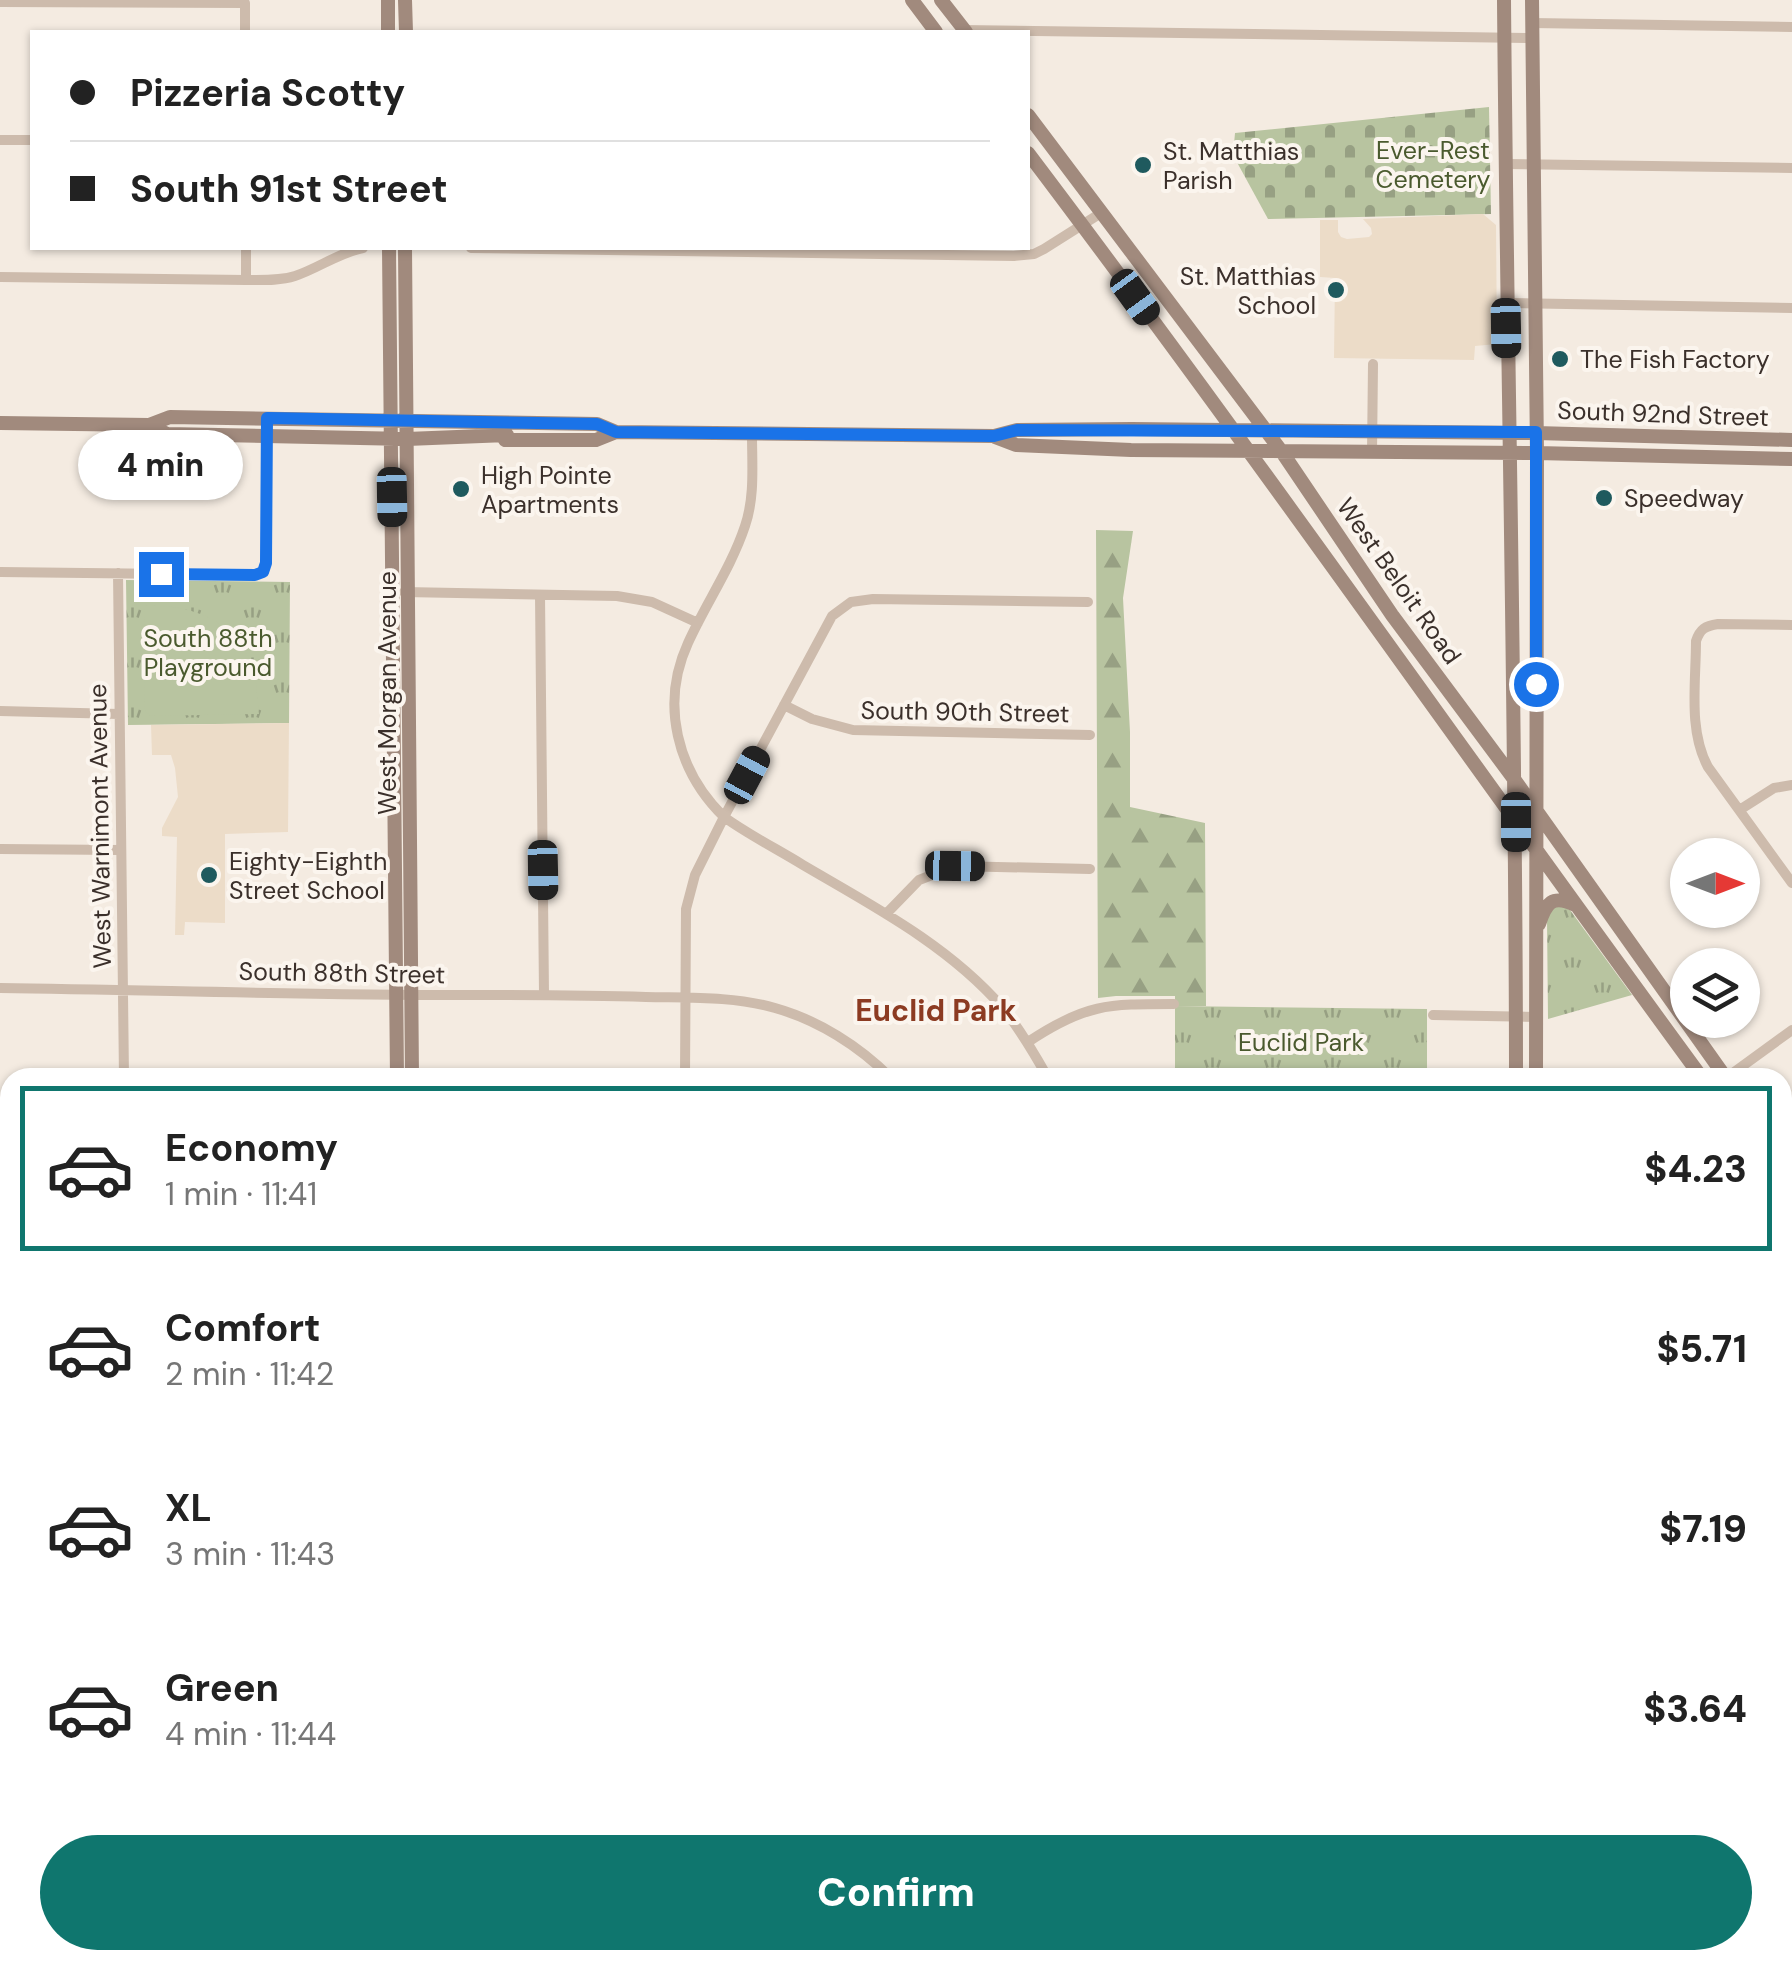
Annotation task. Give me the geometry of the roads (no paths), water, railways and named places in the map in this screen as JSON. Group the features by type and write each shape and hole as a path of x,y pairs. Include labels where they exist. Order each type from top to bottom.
{"main road":[{"path":"388,0 388,30"},
{"path":"405,0 406,30"},
{"path":"912,0 934,30"},
{"path":"941,0 961,30"},
{"path":"1504,0 1516,1068"},
{"path":"1532,0 1536,1068"},
{"name":"West Beloit Road","path":"1030,118 1282,452 1392,614 1719,1068"},
{"name":"West Beloit Road","path":"1030,156 1695,1068"},
{"name":"West Morgan Avenue","path":"389,250 398,355 404,995 411,1068"},
{"name":"West Morgan Avenue","path":"398,355 406,250"},
{"path":"1192,430 1208,413 1208,397"},
{"name":"South 92nd Street","path":"0,423 149,425 170,417 597,424 616,432 752,435 994,436 1017,430 1192,430 1536,432 1792,440"},
{"name":"South 92nd Street","path":"149,425 167,434 399,439 508,435 505,440 596,440 616,432"},
{"name":"South 92nd Street","path":"994,436 1016,445 1248,452 1792,459"},
{"path":"1483,737 1492,740 1506,734 1512,708"},
{"path":"1536,935 1549,904 1560,899 1575,905"},
{"name":"West Morgan Avenue","path":"398,1068 404,995"}],"street":[{"path":"0,2 245,3 245,30"},
{"path":"1030,31 1504,38 1532,31 1792,27"},
{"path":"0,140 30,140"},
{"path":"1505,164 1792,168"},
{"path":"607,250 1014,256 1034,254 1101,213"},
{"path":"246,250 246,280"},
{"path":"0,277 285,278 352,250"},
{"path":"1506,304 1792,308"},
{"path":"1372,453 1373,364"},
{"path":"0,572 263,572 267,418"},
{"path":"752,435 747,521 736,552 680,664 674,723 690,770 704,795 724,817 938,948 1002,1008 1042,1068"},
{"name":"West Warnimont Avenue","path":"118,573 124,1068"},
{"path":"401,592 616,596 652,602 698,623"},
{"path":"540,595 544,994"},
{"path":"685,1068 686,909 695,876 832,616 851,602 874,599 1088,602"},
{"path":"1792,625 1718,624 1700,631 1696,641 1695,724 1699,750 1708,768 1792,883"},
{"name":"South 90th Street","path":"784,705 812,719 853,730 1090,735"},
{"path":"0,711 118,714"},
{"path":"1740,809 1774,788 1792,785"},
{"path":"0,849 120,850"},
{"path":"886,914 919,880 955,866 1090,869"},
{"name":"South 88th Street","path":"0,988 544,994 748,1002 777,1008 829,1031 860,1050 877,1068"},
{"path":"1028,1042 1060,1022 1097,1007 1174,1004"},
{"path":"1433,1016 1536,1016"},
{"path":"1740,1068 1792,1030"}],"place":[{"name":"St. Matthias Parish","path":"1143,165"},
{"name":"St. Matthias School","path":"1336,290"},
{"name":"The Fish Factory","path":"1560,359"},
{"name":"High Pointe Apartments","path":"461,489"},
{"name":"Speedway","path":"1604,498"},
{"name":"Eighty-Eighth Street School","path":"209,875"}],"district":[{"name":"Euclid Park","path":"936,1010"}],"park label":[{"name":"Ever-Rest Cemetery","path":"1433,164"},
{"name":"South 88th Playground","path":"208,652"}]}
